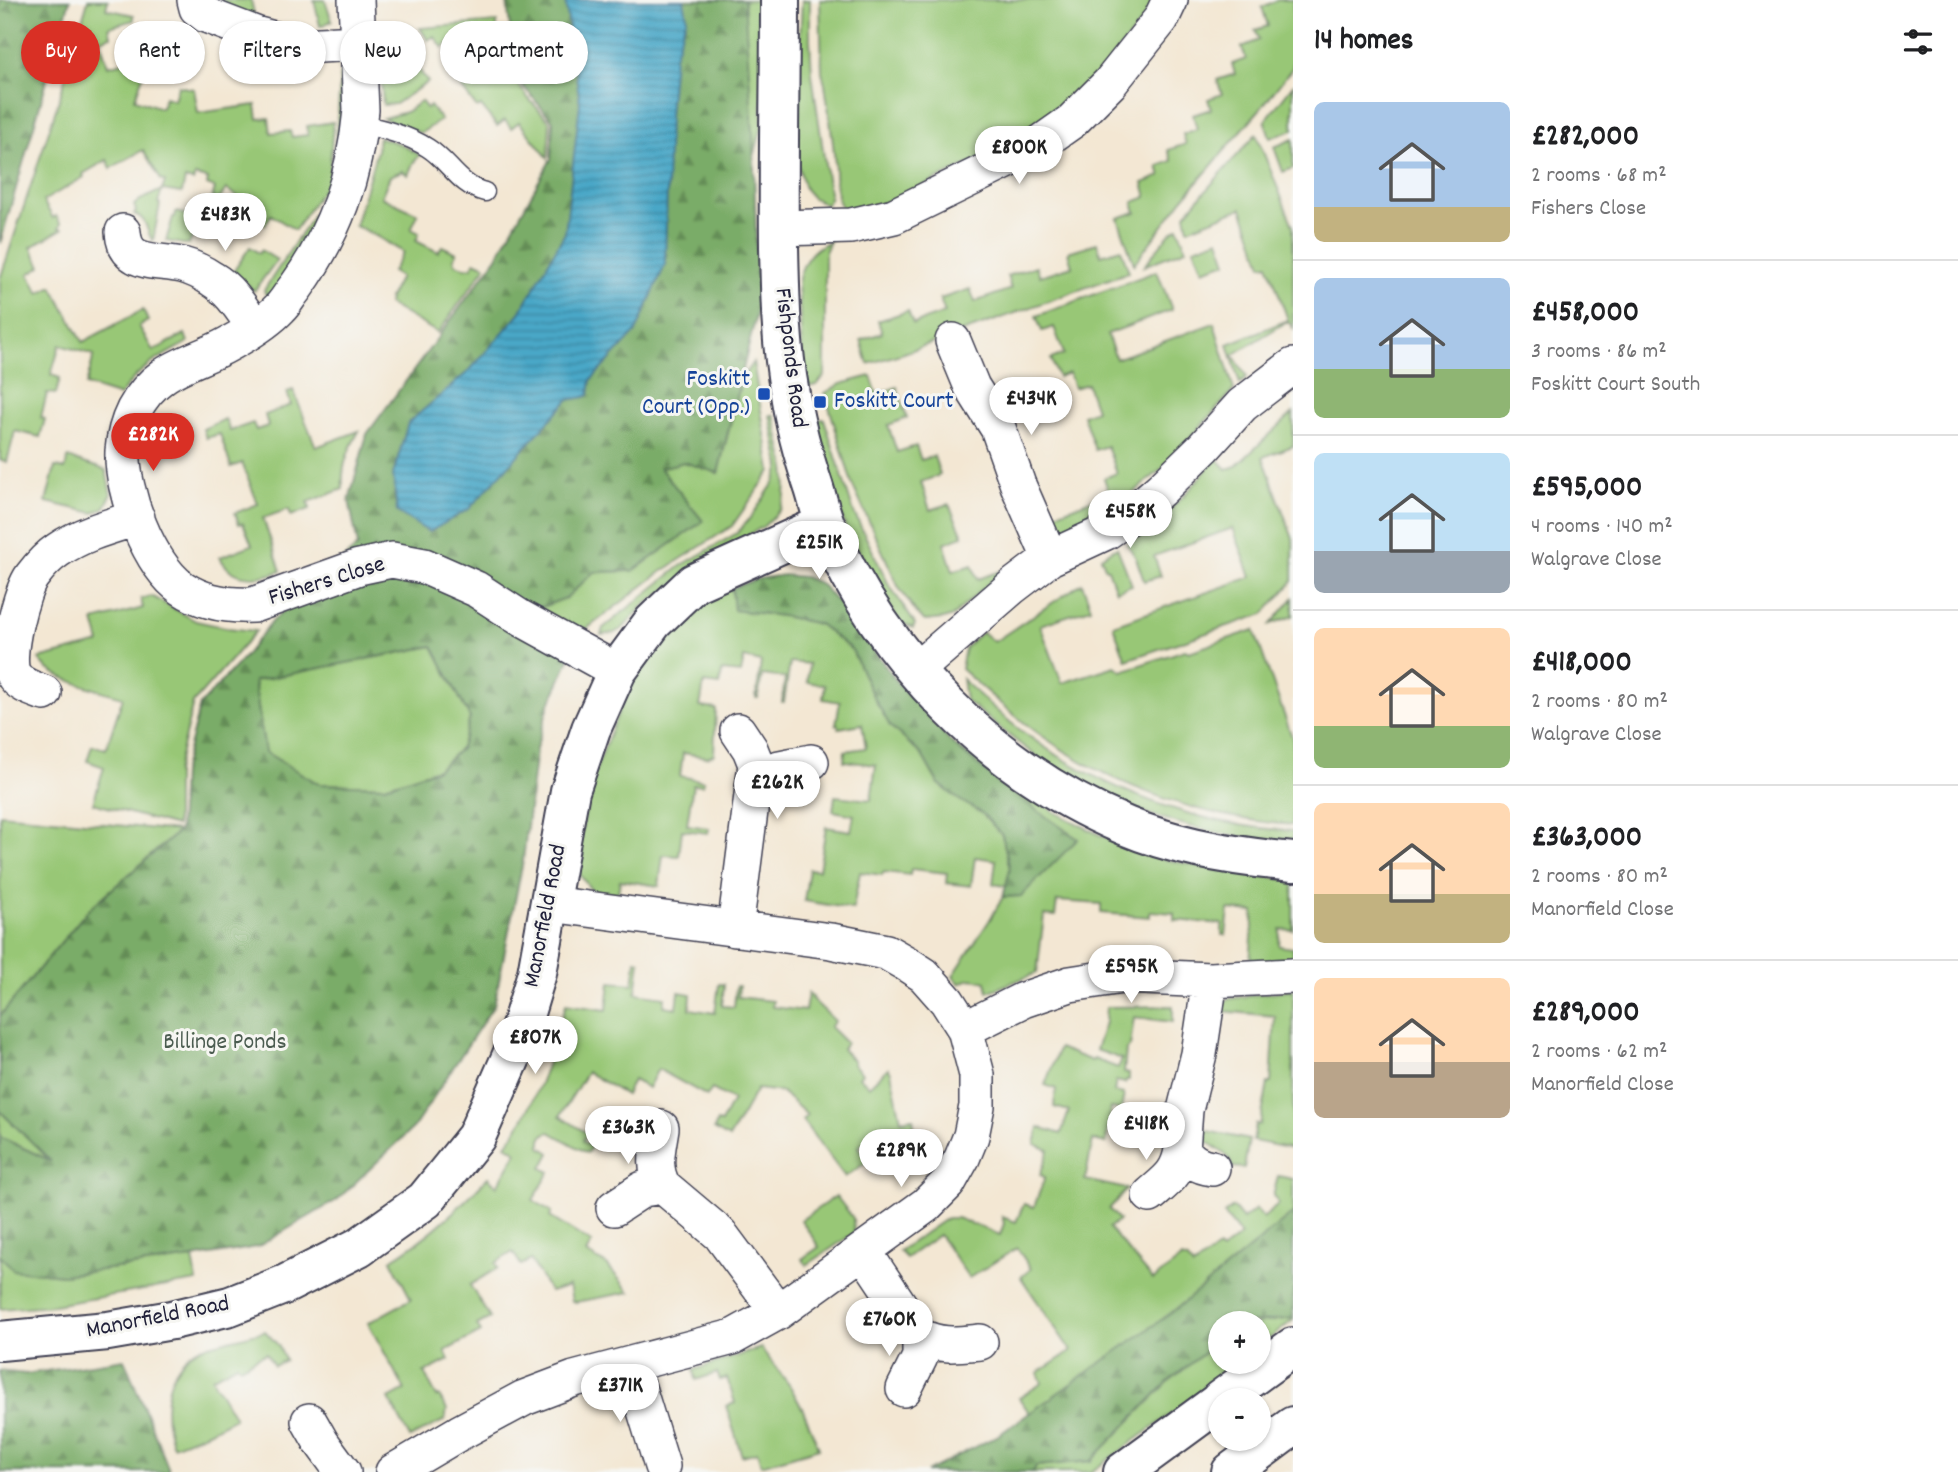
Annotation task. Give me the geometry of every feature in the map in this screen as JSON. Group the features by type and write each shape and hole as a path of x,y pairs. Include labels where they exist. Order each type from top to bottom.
{"main road":[{"name":"Fishponds Road","path":"780,0 780,303 789,393 806,463 825,524 846,569 871,610 915,671 951,710 1025,772 1069,800 1128,827 1188,846 1241,857 1293,862"},
{"name":"Manorfield Road","path":"0,1341 108,1331 230,1306 286,1284 359,1247 425,1200 476,1137 513,1053 537,973 570,791 591,729 618,670 653,622 694,583 825,524"},
{"path":"1237,1388 1293,1347"},
{"path":"1123,1472 1208,1409"},
{"path":"1231,1472 1293,1426"}],"street":[{"name":"Fishers Close","path":"356,0 357,21"},
{"path":"779,228 851,226 894,216 1035,147 1072,121 1110,83 1161,19 1170,0"},
{"path":"195,15 300,46 340,44"},
{"name":"Fishers Close","path":"360,84 360,124 351,176 339,212 309,269 279,309 255,328 222,347 169,371 155,382 133,412 126,430 124,470 137,518 155,559 167,575 191,593 216,603 235,606 253,605 359,567 392,559 424,566 476,589 519,617 618,670"},
{"path":"126,256 199,271 231,294 255,328"},
{"path":"953,341 972,387 998,428 1018,485 1050,558"},
{"path":"915,671 1012,587 1050,558 1106,532 1132,514 1169,482 1242,405 1293,366"},
{"path":"44,693 21,683 5,671 18,610 31,577 58,550 99,529 137,518"},
{"path":"735,929 756,764 738,731"},
{"path":"753,790 763,773 811,762"},
{"path":"393,1472 524,1398 574,1379 733,1337 778,1312 926,1205 948,1182 971,1136 977,1106 977,1075 965,1029 947,1001 924,975 886,952 831,941 550,904"},
{"path":"965,1029 1023,1000 1070,984 1122,976 1210,980 1293,976"},
{"path":"1150,1195 1175,1173 1180,1163 1185,1111 1199,1054 1210,980"},
{"path":"660,1128 656,1163 657,1176 663,1186 720,1234 778,1312"},
{"path":"1182,1150 1190,1160 1200,1166 1212,1168"},
{"path":"614,1208 643,1189 663,1186"},
{"path":"864,1252 920,1336 942,1345 980,1342"},
{"path":"904,1389 920,1357 920,1336"},
{"path":"631,1365 662,1466"},
{"path":"309,1422 343,1472"}],"lane":[{"path":"360,124 387,130 427,147 461,180 485,192"}],"green space":[{"path":"0,0 70,0 64,21 21,21 21,84 46,84 0,244"},
{"path":"88,0 108,0 106,9 134,15 134,20 114,21 114,26 109,27 111,36 100,40 100,21 82,21"},
{"path":"217,0 251,0 255,18 220,7"},
{"path":"314,0 325,0 332,21 326,24 326,21 319,21"},
{"name":"Billinge Ponds","path":"507,0 744,0 753,132 758,307 718,473 684,462 660,468 703,521 633,571 594,572 566,598 534,610 580,634 548,708 536,749 523,861 494,1005 414,1127 337,1200 257,1247 63,1275 13,1270 0,1255 0,1137 51,1161 0,1111 0,1016 88,910 179,831 182,773 200,705 244,657 273,620 358,546 349,500 367,434 497,257 551,159 553,121 521,84 588,84 588,21 509,21","holes":["433,646 470,718 461,748 438,769 385,786 319,784 265,752 254,681"]},
{"path":"744,0 763,0 762,126 753,160"},
{"path":"802,0 810,0 812,74 830,199 826,205 812,197 805,189 798,165"},
{"path":"820,0 1157,0 1124,44 1088,84 1024,135 984,158 900,196 877,205 854,209 842,208 836,189 835,161 822,73"},
{"path":"1278,0 1293,0 1293,67 1183,199 1134,264 1118,218 1136,212 1133,202 1147,197 1143,183 1161,176 1158,166 1172,161 1168,150 1186,144 1183,134 1197,129 1193,115 1211,109 1208,99 1222,94 1217,80 1235,74 1232,64 1246,59 1242,47 1259,40 1255,30 1268,26 1262,7"},
{"path":"440,26 440,44 434,36 428,40 426,28"},
{"path":"100,40 108,66 114,64 114,84 140,84 135,99 161,108 165,97 174,100 178,86 194,89 198,113 256,105 258,119 269,118 271,133 290,131 292,137 308,135 307,126 333,122 329,180 295,230 271,215 265,225 255,219 254,221 242,213 248,203 226,189 219,200 212,198 215,188 207,185 208,179 195,176 193,181 185,179 182,193 162,190 165,182 161,180 143,150 111,168 107,160 43,201 53,218 56,216 61,224 59,228 62,229 31,247 41,266 29,274 39,293 52,286 83,342 143,310 148,321 139,326 153,351 185,334 188,342 142,370 120,396 86,385 94,355 60,345 51,375 60,378 56,394 47,393 41,418 45,419 40,437 15,431 7,462 0,460 0,279 64,84 100,84"},
{"path":"340,73 340,84 346,84 349,112 347,137 334,189 328,206 291,272 278,293 269,297 264,290 333,185"},
{"path":"381,84 425,84 395,104 383,105"},
{"path":"459,84 517,84 550,122 548,158 519,122 511,128 505,120 497,126 481,106 477,108"},
{"path":"1293,85 1293,130 1270,138 1265,121"},
{"path":"421,101 427,109 430,106 441,120 421,133 383,118 406,112"},
{"path":"1256,134 1293,226 1293,328 1288,321 1233,355 1247,377 1240,384 1228,344 1288,320 1268,264 1262,265 1242,208 1188,229 1185,214"},
{"path":"379,137 420,155 408,175 402,171 390,176 381,197 418,214 411,229 419,233 416,241 438,252 442,246 457,253 454,259 456,264 466,268 472,267 475,261 486,266 438,333 388,304 400,277 392,272 403,252 355,226"},
{"path":"1293,139 1293,168 1283,172 1274,147"},
{"path":"162,190 153,241 142,219 134,214 134,205"},
{"path":"176,212 200,218 189,245 166,241"},
{"path":"1178,227 1186,249 1144,266 1170,233"},
{"path":"1219,239 1227,262 1203,270 1194,248"},
{"path":"830,241 825,252 825,375 817,385 807,387 798,283 808,258 817,248"},
{"path":"1097,243 1101,255 1121,249 1129,272 868,364 861,340 882,333 878,321 908,311 913,324 945,313 940,299 970,289 975,302 1011,289 1007,276 1036,266 1040,276 1072,266 1068,252"},
{"path":"250,247 277,260 254,291 233,272"},
{"path":"1157,271 1172,310 1107,334 1116,359 1214,323 1234,390 1163,468 1103,518 1068,533 1055,530 1044,518 1109,493 1104,478 1117,473 1107,446 1095,450 1083,415 1096,410 1087,384 1074,388 1069,373 1058,377 1051,359 1064,354 1054,327 1042,331 1036,316"},
{"path":"753,362 771,471 732,526 661,572 580,634 533,610 566,598 594,572 633,571 703,521 659,468 684,462 718,473 742,378"},
{"path":"871,376 877,394 897,387 907,418 888,425 897,452 916,446 921,460 934,456 940,475 921,482 930,510 949,504 963,536 944,543 953,571 972,565 978,579 1023,561 1002,582 991,581 953,616 925,621 919,616 899,588 852,484 825,393 841,384"},
{"path":"293,390 316,447 359,431 346,459 343,489 308,502 310,509 291,516 289,509 263,518 281,571 255,577 239,575 225,565 220,557 252,545 243,523 239,524 235,513 258,504 242,463 231,467 220,434 206,438 203,429 225,419 230,431 253,423 256,430 268,426 265,415 291,405 287,392"},
{"path":"1293,413 1293,446 1263,457 1293,539 1293,581 1264,614 1126,660 1113,625 1251,577 1233,528 1154,556 1161,576 1144,581 1136,558 1127,544 1175,504 1197,482 1216,457 1227,469 1236,466"},
{"path":"770,415 774,415 785,465 785,496 780,510 764,526 644,605 623,628 601,635 603,628 682,565 737,533 751,517 775,481 780,467"},
{"path":"824,419 854,513 888,583 915,624 913,628 895,617 845,526 812,421"},
{"path":"68,458 106,470 111,495 105,507 94,513 46,502 55,467 65,469"},
{"path":"1117,547 1132,585 1116,591 1101,557"},
{"path":"784,575 804,577 820,583 843,608 898,683 952,743 1002,786 1078,839 1021,896 1003,897 1010,869 1002,835 983,814 938,783 922,755 890,726 852,650 819,624 734,610 732,588 757,579"},
{"path":"1082,583 1091,608 1040,625 1062,683 1115,666 1122,671 1254,630 1293,740 1293,825 1261,822 1197,808 1165,799 1104,773 1037,732 961,669 965,648 982,632 994,642"},
{"path":"732,588 734,610 819,624 852,650 890,725 922,755 938,783 983,814 1002,835 1010,869 1006,886 993,884 996,860 975,857 971,886 946,883 947,873 911,869 910,875 860,872 853,909 804,901 809,869 819,870 826,827 851,831 854,815 833,811 835,796 871,800 876,765 844,761 845,751 866,748 862,724 839,728 836,724 840,702 823,699 825,685 807,682 809,664 790,662 782,702 785,678 762,675 756,698 761,662 744,658 741,673 722,671 720,685 704,683 700,707 716,709 714,754 707,757 683,753 680,776 704,781 703,785 693,784 687,825 709,828 708,833 682,830 679,856 663,855 659,886 620,880 618,894 592,891 580,875 576,861 591,782 628,688 660,640 702,602"},
{"path":"151,596 196,621 256,631 193,703 176,772 176,826 93,803 104,767 87,761 92,745 106,749 123,697 64,678 53,673 39,659 100,643 94,621 143,608 141,599"},
{"path":"1293,598 1293,616 1271,624"},
{"path":"433,646 470,718 461,748 438,769 385,786 319,784 265,752 254,681"},
{"path":"962,679 1015,726 1084,771 1151,801 1186,813 1257,828 1293,831 1293,843 1196,828 1133,808 1103,795 1046,763 965,700"},
{"path":"952,743 1056,813 1100,835 1163,859 1238,874 1293,880 1293,930 1280,929 1279,946 1293,948 1293,961 1250,963 1254,912 1229,910 1226,935 1222,935 1222,924 1174,920 1174,913 1150,911 1150,917 1101,913 1101,904 1057,901 1055,916 1044,915 1037,973 988,992 986,982 973,979 960,984 953,976 1003,897 1021,896 1002,786"},
{"path":"0,814 179,831 88,910 0,1016"},
{"path":"636,960 640,961 636,993 665,997 664,1006 677,1008 679,992 691,994 690,1009 715,1013 719,984 724,984 722,1006 734,1007 736,986 739,986 738,997 773,1001 772,1007 805,1011 808,993 835,1021 830,1027 846,1043 842,1049 862,1073 859,1077 869,1086 888,1068 891,1072 901,1120 913,1118 918,1152 896,1170 872,1137 858,1147 868,1161 845,1177 802,1120 807,1115 782,1092 757,1089 729,1138 714,1129 717,1122 721,1123 733,1100 712,1089 707,1096 658,1069 648,1088 633,1080 626,1095 587,1072 560,1116 587,1133 583,1141 591,1147 587,1153 550,1132 544,1134 541,1147 550,1153 542,1168 550,1172 533,1200 552,1212 550,1217 592,1243 586,1253 607,1265 630,1292 576,1302 572,1301 569,1286 550,1292 531,1260 521,1265 513,1252 495,1263 498,1268 470,1285 490,1318 477,1325 481,1332 445,1351 449,1360 424,1373 447,1410 445,1420 410,1438 389,1399 405,1390 368,1323 411,1299 391,1260 442,1222 488,1177 497,1186 517,1152 506,1145 535,1096 566,1004 607,1010 610,982 633,984"},
{"path":"1293,989 1293,1149 1253,1141 1256,1124 1260,1125 1268,1083 1271,1083 1275,1016 1221,1011 1223,1003 1229,999"},
{"path":"1173,1006 1173,1022 1134,1017 1130,1046 1126,1049 1124,1073 1129,1074 1129,1080 1125,1083 1116,1081 1114,1092 1124,1094 1121,1110 1111,1108 1106,1143 1093,1140 1085,1180 1127,1189 1109,1209 1119,1220 1109,1228 1153,1280 1182,1258 1188,1260 1193,1267 1218,1248 1221,1251 1241,1235 1224,1214 1233,1207 1243,1219 1256,1209 1263,1218 1279,1204 1273,1196 1278,1176 1293,1179 1293,1220 1125,1348 1031,1415 1019,1398 1042,1383 1038,1373 1071,1351 1022,1279 1031,1269 1017,1248 969,1278 939,1235 906,1258 899,1251 947,1218 957,1218 1000,1235 1004,1223 1002,1217 1016,1222 1024,1204 1034,1207 1045,1177 1040,1175 1049,1150 1035,1144 1039,1127 1061,1134 1069,1111 1054,1107 1056,1089 1045,1085 1059,1048 1118,1068 1122,1059 1096,1050 1105,1022 1106,1007"},
{"path":"0,1111 53,1162 0,1137"},
{"path":"1199,1129 1249,1140 1244,1168 1232,1167 1226,1156 1206,1140"},
{"path":"836,1196 853,1218 854,1233 807,1265 802,1259 819,1247 801,1220"},
{"path":"1293,1213 1293,1318 1271,1321 1271,1311 1208,1311 1208,1350 1169,1381 1091,1461 1036,1466 1033,1472 926,1472 997,1436 1171,1313"},
{"path":"0,1255 14,1270 63,1275 193,1258 197,1281 54,1305 0,1309"},
{"path":"1293,1318 1271,1338 1271,1321"},
{"path":"265,1331 278,1345 285,1360 274,1366 266,1353 240,1367 237,1364 212,1378 235,1418 173,1446 166,1404 172,1377 179,1366 201,1347"},
{"path":"761,1348 790,1386 819,1448 761,1465 757,1452 742,1456 726,1406 735,1403 727,1378 720,1380 717,1373 696,1380 694,1370"},
{"path":"1208,1350 1208,1374 1226,1374 1091,1472 1033,1472 1036,1466 1091,1461 1169,1381"},
{"path":"124,1359 170,1472 0,1472 0,1371 26,1374"}],"water":[{"path":"565,0 684,0 687,17 674,57 669,116 665,265 636,332 591,380 589,395 568,400 469,509 429,532 397,512 393,475 408,423 469,371 520,313 565,233 580,103 577,84 588,84 588,21 568,21"}],"place":[{"name":"Foskitt Court (Opp.)","path":"764,394"},
{"name":"Foskitt Court","path":"820,402"}]}
